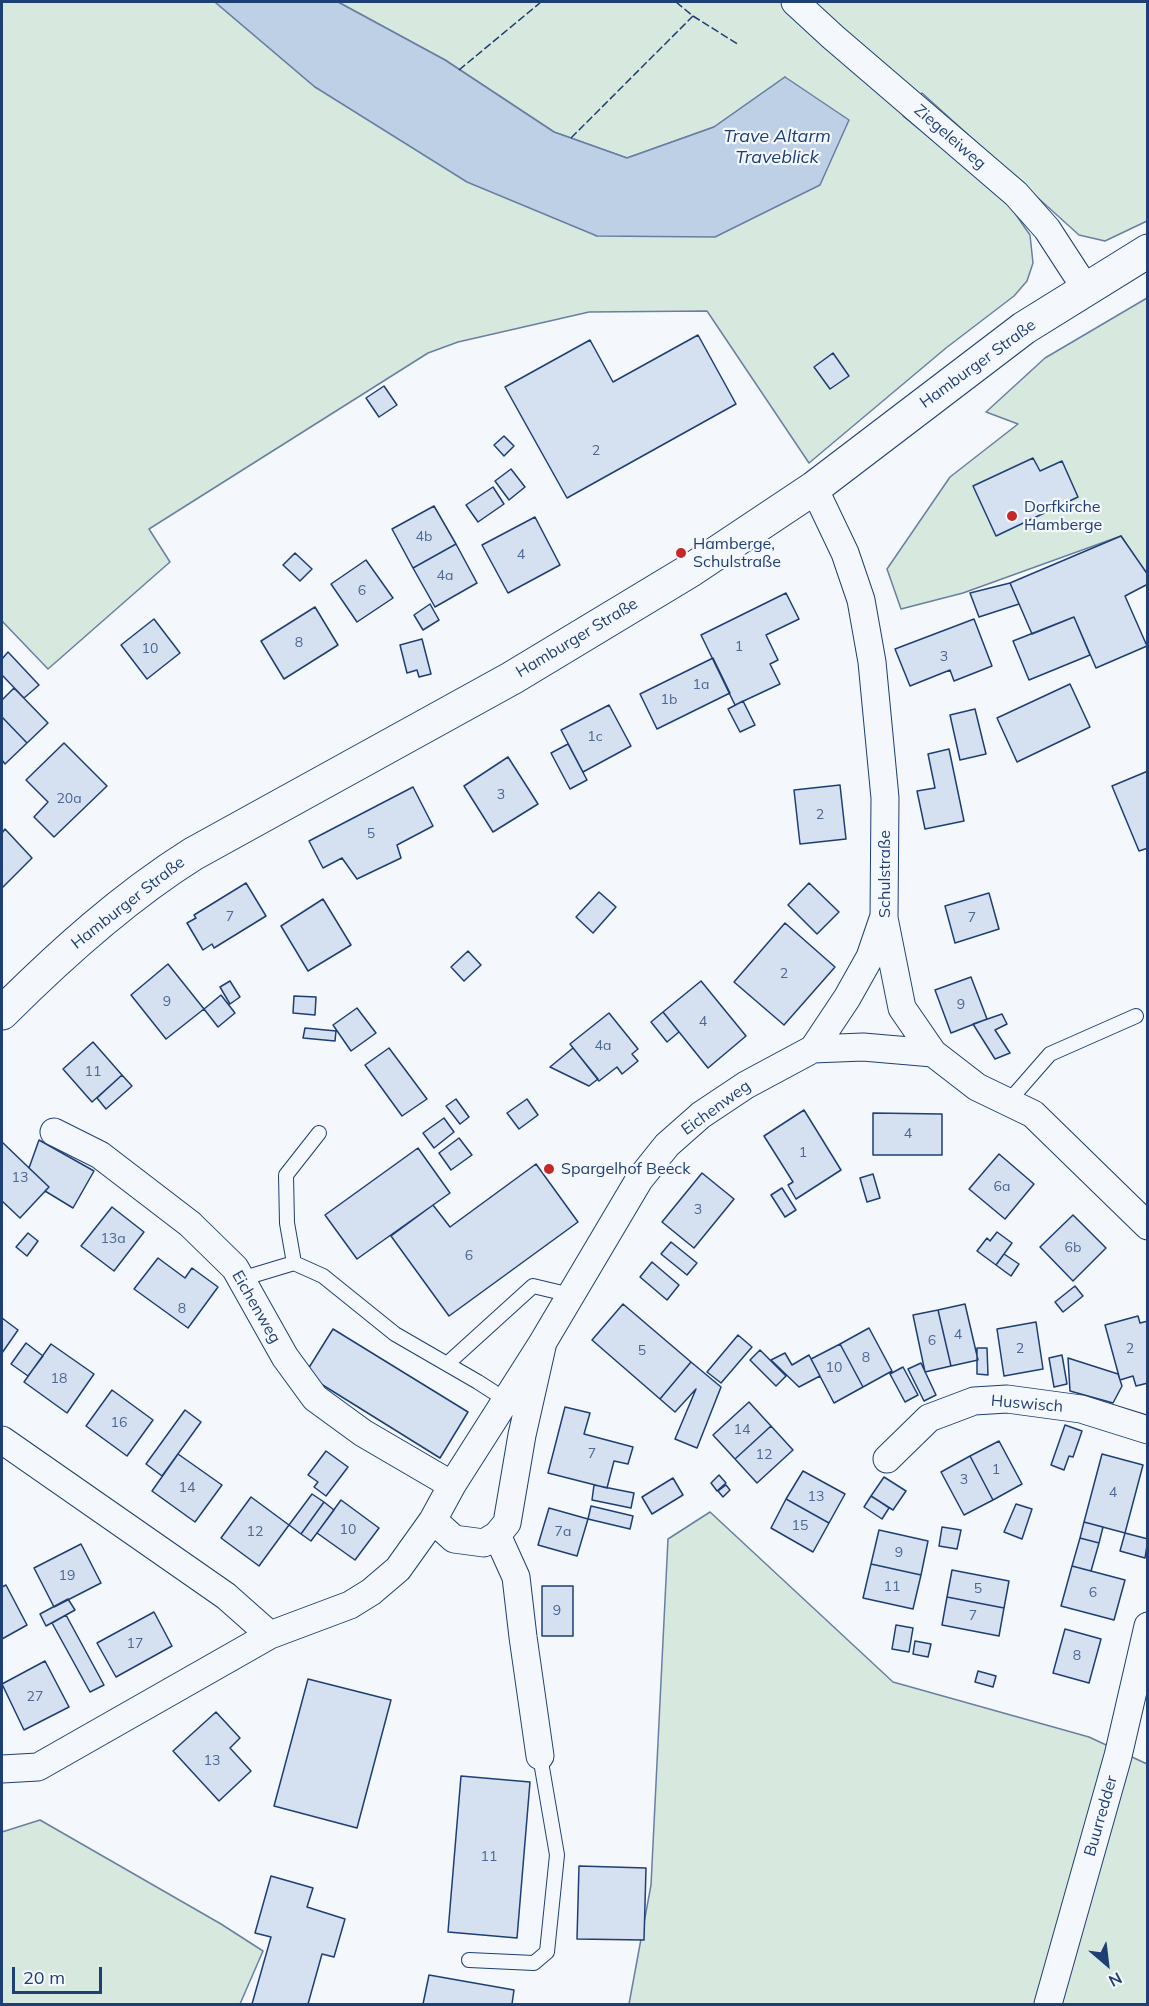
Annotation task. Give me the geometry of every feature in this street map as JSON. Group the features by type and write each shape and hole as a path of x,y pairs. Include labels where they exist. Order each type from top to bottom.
{"main road":[{"name":"Hamburger Straße","path":"2,1013 50,964 161,874 193,854 512,678 692,570 814,488 1015,335 1148,251"}],"street":[{"name":"Ziegeleiweg","path":"795,2 1016,194 1047,228 1086,289"},
{"name":"Schulstraße","path":"814,488 845,553 861,600 872,662 885,798 884,918 902,1008 933,1053 977,1087 1034,1114 1148,1227"},
{"name":"Eichenweg","path":"813,1049 853,988 870,957 884,918"},
{"name":"Eichenweg","path":"2,1769 38,1767 270,1635 350,1605 371,1592 398,1569 433,1520 452,1485 543,1342 639,1180 667,1145 701,1115 737,1091 813,1049 863,1047 933,1053"},
{"name":"Eichenweg","path":"54,1132 100,1155 190,1224 235,1268 285,1357 315,1398 363,1433 452,1485"},
{"name":"Eichenweg","path":"497,1535 507,1523 522,1435 543,1342"},
{"name":"Huswisch","path":"887,1459 929,1418 974,1401 1007,1399 1081,1409 1148,1430"},
{"path":"2,1440 226,1596 270,1635"},
{"path":"433,1520 454,1539 484,1543 497,1535 516,1577 540,1756"},
{"name":"Buurredder","path":"1048,2004 1118,1756 1148,1626"}],"lane":[{"path":"1008,1102 1050,1054 1136,1016"},
{"path":"294,1263 287,1223 286,1175 319,1133"},
{"path":"241,1279 294,1263 323,1276 395,1334 506,1400"},
{"path":"447,1364 533,1286 571,1295"},
{"path":"470,1960 534,1963 547,1952 556,1855 540,1756"}],"shaded area":[{"path":"2,2 215,2 315,87 597,236 785,77 714,127 627,158 554,132 445,60 338,2 1147,2 1147,221 1105,241 1079,235 922,93 903,116 1005,199 1030,235 1033,263 1027,281 1014,296 946,348 809,463 707,311 589,312 458,342 428,353 149,529 170,562 48,669 2,621"},
{"path":"1147,298 1147,575 1121,536 963,593 901,609 887,569 950,477 1018,424 986,412 1045,358"},
{"path":"710,1512 893,1682 1089,1737 1147,1764 1147,2004 629,2004 651,1885 668,1539"},
{"path":"40,1820 221,1924 263,1951 240,2004 2,2004 2,1832"}],"water":[{"name":"Trave Altarm Traveblick","path":"215,2 338,2 445,60 554,132 627,158 714,127 785,77 849,120 820,185 715,237 597,236 467,182 315,87"}],"building":[{"path":"698,335 736,404 567,498 505,387 590,340 613,382"},
{"path":"833,353 849,376 830,389 814,367"},
{"path":"384,386 397,405 379,417 366,398"},
{"path":"504,436 514,446 504,456 494,445"},
{"name":"Dorfkirche Hamberge","path":"1033,458 1040,471 1062,461 1078,497 996,536 973,486"},
{"path":"511,469 525,487 509,500 495,481"},
{"path":"493,487 504,504 478,522 466,505"},
{"path":"434,506 456,544 413,568 392,529"},
{"path":"535,517 560,565 508,593 482,545"},
{"path":"1121,536 1148,575 1148,584 1125,596 1147,646 1096,668 1074,617 1032,634 1010,583"},
{"path":"456,544 477,583 435,607 413,568"},
{"path":"295,553 312,569 300,581 283,565"},
{"path":"366,560 393,598 357,622 331,584"},
{"path":"1010,583 1019,604 979,617 970,593"},
{"path":"786,593 799,619 766,635 778,660 770,664 780,684 735,705 701,635"},
{"path":"430,604 439,620 423,630 414,615"},
{"path":"315,607 338,645 284,679 261,641"},
{"path":"1074,617 1090,655 1029,680 1013,641"},
{"path":"154,619 180,653 147,679 121,645"},
{"path":"974,619 992,666 954,681 950,670 910,686 895,649"},
{"path":"422,639 431,674 419,677 417,670 407,673 400,645"},
{"path":"8,652 39,685 24,698 2,675 2,659"},
{"path":"713,658 730,693 657,729 640,694"},
{"path":"1070,684 1090,727 1017,762 997,718"},
{"path":"14,688 48,723 27,743 2,717 2,700"},
{"path":"743,701 755,725 740,732 728,709"},
{"path":"609,705 631,746 583,772 561,730"},
{"path":"975,709 986,754 960,760 950,715"},
{"path":"2,717 27,743 5,764 2,760"},
{"path":"64,743 107,786 54,837 34,817 48,802 26,780"},
{"path":"568,744 587,780 570,789 551,753"},
{"path":"949,749 964,821 925,829 917,791 935,788 928,754"},
{"path":"508,757 538,804 493,832 464,786"},
{"path":"1148,771 1148,848 1139,851 1112,786"},
{"path":"840,785 846,839 800,844 794,790"},
{"path":"413,787 433,826 397,845 401,858 357,879 342,858 323,868 309,841"},
{"path":"5,829 32,858 2,888 2,833"},
{"path":"246,883 266,916 214,948 212,944 203,950 187,923 196,918 194,915"},
{"path":"809,883 839,912 817,934 788,905"},
{"path":"599,892 616,907 593,933 576,917"},
{"path":"989,893 999,929 955,943 945,906"},
{"path":"323,899 351,945 308,971 281,926"},
{"path":"785,923 835,967 784,1025 734,982"},
{"path":"468,951 481,965 464,981 451,967"},
{"path":"168,964 204,1009 166,1039 131,995"},
{"path":"971,977 987,1019 951,1033 935,990"},
{"path":"230,981 240,997 230,1004 220,987"},
{"path":"701,981 746,1036 708,1068 663,1012"},
{"path":"221,995 235,1013 218,1027 204,1009"},
{"path":"294,996 316,997 315,1015 293,1013"},
{"path":"357,1008 376,1033 351,1051 333,1025"},
{"path":"663,1012 679,1032 667,1042 651,1022"},
{"path":"609,1013 638,1049 632,1054 638,1061 622,1074 617,1067 599,1081 570,1044"},
{"path":"1002,1014 1007,1024 995,1030 1010,1053 995,1059 973,1024"},
{"path":"305,1028 336,1031 335,1041 303,1038"},
{"path":"93,1042 122,1075 92,1102 63,1069"},
{"path":"389,1048 427,1099 402,1116 365,1065"},
{"path":"573,1048 598,1079 589,1086 550,1067"},
{"path":"122,1075 132,1086 106,1109 97,1098"},
{"path":"456,1099 469,1117 460,1124 446,1106"},
{"path":"527,1099 538,1115 519,1129 507,1113"},
{"path":"804,1110 841,1170 796,1199 788,1185 793,1182 764,1136"},
{"path":"873,1113 942,1114 942,1155 873,1155"},
{"path":"444,1118 454,1132 434,1148 423,1133"},
{"path":"459,1138 472,1155 451,1170 439,1153"},
{"path":"39,1140 94,1171 73,1208 45,1191 49,1187 29,1168"},
{"path":"2,1142 49,1187 20,1218 2,1201"},
{"path":"418,1148 450,1193 357,1259 325,1215"},
{"path":"999,1154 1034,1184 1005,1219 969,1189"},
{"path":"536,1164 578,1222 449,1316 391,1236 433,1205 450,1227"},
{"path":"702,1173 734,1199 694,1248 662,1222"},
{"path":"873,1174 880,1198 867,1202 860,1178"},
{"path":"782,1188 796,1210 785,1217 771,1195"},
{"path":"112,1207 144,1232 114,1271 81,1246"},
{"path":"1073,1215 1106,1248 1073,1281 1040,1247"},
{"path":"997,1232 1012,1243 996,1265 977,1251 987,1238 990,1241"},
{"path":"28,1233 38,1241 27,1256 16,1247"},
{"path":"671,1242 697,1263 687,1275 661,1254"},
{"path":"1004,1254 1019,1264 1011,1276 996,1265"},
{"path":"158,1258 185,1278 192,1268 218,1287 188,1328 134,1289"},
{"path":"652,1262 679,1285 667,1300 640,1277"},
{"path":"1075,1286 1083,1296 1063,1312 1055,1302"},
{"path":"623,1304 691,1362 660,1399 592,1340"},
{"path":"965,1304 978,1360 951,1366 938,1310"},
{"path":"938,1310 951,1366 925,1372 913,1315"},
{"path":"1138,1316 1140,1323 1148,1321 1148,1383 1136,1386 1133,1376 1120,1380 1105,1325"},
{"path":"2,1318 18,1330 2,1353"},
{"path":"1036,1322 1043,1369 1004,1376 997,1329"},
{"path":"869,1328 892,1371 863,1387 840,1344"},
{"path":"333,1329 468,1412 440,1458 305,1374"},
{"path":"738,1335 752,1347 721,1383 707,1372"},
{"path":"26,1343 43,1356 28,1376 11,1364"},
{"path":"51,1344 94,1374 67,1413 24,1382"},
{"path":"840,1344 863,1387 834,1403 811,1359"},
{"path":"977,1348 987,1348 988,1375 977,1374"},
{"path":"760,1350 786,1376 776,1386 750,1360"},
{"path":"785,1353 792,1365 809,1355 820,1376 799,1387 771,1360"},
{"path":"1062,1355 1067,1384 1054,1387 1049,1358"},
{"path":"1068,1358 1118,1374 1122,1386 1113,1403 1070,1391"},
{"path":"691,1362 721,1387 697,1448 675,1439 696,1389 675,1412 660,1399"},
{"path":"921,1363 936,1395 924,1401 908,1369"},
{"path":"903,1367 918,1395 905,1402 890,1374"},
{"path":"112,1390 153,1420 127,1456 86,1426"},
{"path":"749,1402 771,1426 735,1459 713,1435"},
{"path":"565,1407 590,1413 584,1434 633,1447 628,1464 614,1461 607,1488 548,1473"},
{"path":"185,1410 201,1422 162,1476 146,1464"},
{"path":"1065,1425 1082,1431 1073,1457 1069,1456 1064,1470 1051,1465"},
{"path":"771,1426 793,1450 757,1483 735,1459"},
{"path":"999,1441 1022,1484 993,1500 970,1456"},
{"path":"326,1451 348,1467 326,1496 314,1487 318,1482 308,1475"},
{"path":"178,1454 222,1485 195,1522 152,1491"},
{"path":"1102,1454 1143,1465 1125,1533 1084,1522"},
{"path":"970,1456 993,1500 964,1515 941,1472"},
{"path":"803,1471 845,1494 829,1523 786,1499"},
{"path":"719,1475 726,1483 717,1491 711,1483"},
{"path":"884,1477 906,1491 893,1510 871,1496"},
{"path":"673,1478 683,1495 652,1514 642,1497"},
{"path":"594,1485 634,1493 631,1508 592,1500"},
{"path":"726,1485 730,1490 723,1497 718,1491"},
{"path":"312,1494 324,1502 301,1534 289,1525"},
{"path":"871,1496 889,1508 882,1519 864,1507"},
{"path":"251,1497 289,1525 259,1566 221,1538"},
{"path":"786,1499 829,1523 813,1552 771,1528"},
{"path":"341,1500 379,1528 355,1560 317,1533"},
{"path":"324,1502 334,1510 311,1541 301,1534"},
{"path":"1016,1504 1032,1509 1022,1539 1004,1532"},
{"path":"591,1506 633,1516 630,1529 588,1519"},
{"path":"549,1508 588,1519 577,1556 538,1545"},
{"path":"1084,1522 1103,1527 1099,1543 1080,1538"},
{"path":"942,1527 961,1530 957,1549 939,1546"},
{"path":"879,1530 928,1541 921,1575 871,1564"},
{"path":"1125,1533 1148,1539 1145,1558 1120,1551"},
{"path":"1080,1538 1099,1543 1091,1571 1072,1566"},
{"path":"81,1544 101,1583 54,1607 34,1568"},
{"path":"871,1564 921,1575 913,1609 863,1598"},
{"path":"1072,1566 1125,1580 1114,1620 1061,1606"},
{"path":"952,1570 1009,1581 1004,1608 947,1597"},
{"path":"6,1585 27,1625 2,1639 2,1587"},
{"path":"542,1586 573,1586 573,1636 542,1636"},
{"path":"947,1597 1004,1608 999,1636 942,1625"},
{"path":"68,1599 75,1610 46,1626 40,1614"},
{"path":"154,1612 172,1646 116,1677 97,1643"},
{"path":"66,1615 104,1685 90,1692 52,1623"},
{"path":"896,1625 913,1628 909,1652 892,1649"},
{"path":"1065,1629 1101,1639 1089,1683 1053,1673"},
{"path":"915,1641 931,1644 928,1657 913,1654"},
{"path":"45,1661 69,1707 24,1730 2,1684"},
{"path":"978,1671 996,1676 993,1687 975,1682"},
{"path":"308,1679 391,1700 357,1828 274,1806"},
{"path":"216,1712 240,1738 230,1748 251,1771 219,1801 173,1751"},
{"path":"461,1776 530,1782 517,1938 448,1932"},
{"path":"579,1866 646,1868 644,1940 577,1939"},
{"path":"271,1876 313,1888 307,1907 345,1919 334,1957 322,1954 308,2004 252,2004 271,1937 255,1933"},
{"path":"429,1975 514,1990 512,2004 423,2004"}],"fence":[{"path":"459,70 541,2"},
{"path":"676,2 693,16 739,45"},
{"path":"571,138 693,16"}],"place":[{"name":"Dorfkirche Hamberge","path":"1012,516"},
{"name":"Hamberge, Schulstraße","path":"681,553"},
{"name":"Spargelhof Beeck","path":"549,1169"}]}
